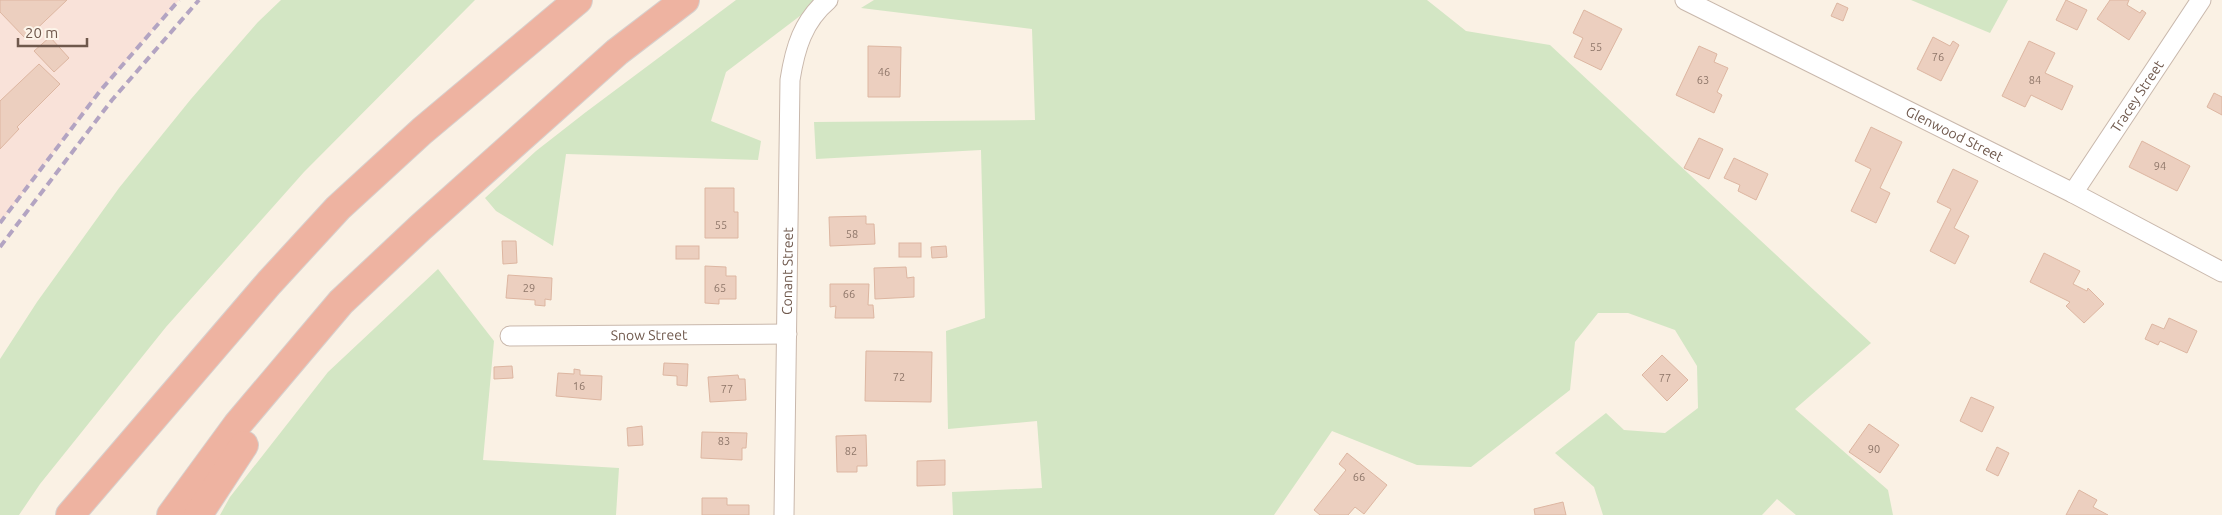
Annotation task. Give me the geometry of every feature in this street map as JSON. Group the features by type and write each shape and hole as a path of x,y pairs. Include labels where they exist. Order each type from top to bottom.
{"highway":[{"path":"70,515 269,283 338,208 422,130 578,0"},
{"path":"171,515 237,425 342,302 428,220 617,52 685,0"},
{"path":"198,515 328,319"},
{"path":"91,515 185,382"}],"street":[{"name":"Conant Street","path":"784,515 789,97 793,62 803,29 812,15 828,0"},
{"name":"Glenwood Street","path":"1685,0 2073,193 2222,272"},
{"name":"Tracey Street","path":"2073,193 2201,0"},
{"name":"Snow Street","path":"510,336 786,334"}],"shaded area":[{"path":"0,0 179,0 100,91 0,223"}],"green space":[{"path":"281,0 475,0 304,172 166,327 40,484 19,515 0,515 0,359 37,302 119,188 191,99 258,22"},
{"path":"736,0 821,0 726,72 711,121 761,141 758,160 566,154 553,246 496,211 485,198 536,151"},
{"path":"874,0 1427,0 1466,31 1550,45 1871,343 1795,409 1888,490 1893,515 1796,515 1777,499 1762,515 1603,515 1594,487 1555,453 1606,413 1624,430 1665,433 1698,408 1697,366 1675,330 1628,313 1598,313 1575,342 1570,390 1471,467 1417,465 1332,431 1274,515 953,515 952,492 1042,488 1037,421 948,429 946,331 985,318 981,150 816,159 814,122 1035,120 1032,29 861,8"},
{"path":"1911,0 2008,0 1990,33"},
{"path":"438,269 494,341 483,460 619,468 616,515 220,515 230,497 328,372"}],"building":[{"path":"0,0 67,0 26,39 0,12"},
{"path":"2066,0 2087,10 2077,30 2056,20"},
{"path":"2110,0 2129,0 2127,5 2140,13 2142,10 2146,13 2129,40 2097,19"},
{"path":"1837,3 1848,8 1843,21 1831,16"},
{"path":"1584,10 1622,29 1601,70 1574,57 1583,38 1573,33"},
{"path":"50,37 69,58 54,72 34,51"},
{"path":"1933,37 1950,46 1953,41 1959,45 1941,81 1917,69"},
{"path":"2029,41 2055,53 2045,73 2073,86 2062,110 2031,95 2025,107 2002,96"},
{"path":"868,46 901,47 900,97 868,97"},
{"path":"1699,46 1717,54 1714,62 1728,68 1717,92 1722,95 1714,113 1676,95"},
{"path":"39,64 60,84 17,127 19,129 0,149 0,101"},
{"path":"2214,93 2222,97 2222,115 2207,107"},
{"path":"1871,127 1902,142 1880,188 1890,193 1876,223 1851,211 1871,169 1855,161"},
{"path":"1699,138 1723,149 1709,179 1684,168"},
{"path":"2142,141 2190,166 2177,191 2129,167"},
{"path":"1734,158 1768,174 1756,200 1738,191 1740,185 1724,178"},
{"path":"1953,169 1978,181 1954,228 1969,236 1955,264 1930,251 1951,209 1937,202"},
{"path":"705,188 734,188 734,212 738,212 738,238 705,238"},
{"path":"866,216 866,224 874,224 875,244 830,246 829,217"},
{"path":"502,241 516,241 517,263 503,264"},
{"path":"899,243 921,243 921,257 899,257"},
{"path":"676,246 699,246 699,259 676,259"},
{"path":"946,246 947,257 932,258 931,247"},
{"path":"2044,253 2080,271 2073,284 2087,291 2088,288 2104,304 2084,323 2066,306 2070,302 2030,282"},
{"path":"705,266 726,267 726,276 736,276 736,299 719,299 719,304 705,303"},
{"path":"906,267 907,278 914,277 914,297 875,299 874,268"},
{"path":"508,275 552,278 551,300 545,299 545,306 535,305 535,300 506,298"},
{"path":"830,284 869,284 868,305 873,305 874,318 835,318 836,306 830,307"},
{"path":"2169,318 2197,331 2187,353 2160,341 2158,345 2145,339 2152,324 2164,329"},
{"path":"866,351 932,352 931,402 865,401"},
{"path":"1662,355 1688,380 1667,401 1642,375"},
{"path":"664,363 688,364 687,386 677,385 677,376 663,375"},
{"path":"512,366 513,378 494,379 494,367"},
{"path":"574,369 580,370 580,375 602,376 601,400 556,396 558,373 574,374"},
{"path":"738,375 739,379 745,379 746,400 710,402 708,377"},
{"path":"1971,397 1994,407 1982,432 1960,421"},
{"path":"1869,424 1899,445 1880,473 1849,452"},
{"path":"642,426 643,445 628,446 627,428"},
{"path":"702,432 747,433 746,448 742,448 742,460 701,458"},
{"path":"866,435 867,466 857,466 857,472 837,472 836,436"},
{"path":"1997,447 2009,453 1998,476 1986,470"},
{"path":"1347,453 1387,485 1364,514 1355,507 1348,515 1320,515 1314,510 1346,470 1339,464"},
{"path":"945,460 945,485 917,486 917,461"},
{"path":"2079,490 2097,500 2093,507 2108,515 2066,515"},
{"path":"702,498 727,498 727,505 749,505 749,515 702,515"},
{"path":"1563,502 1566,515 1535,515 1534,509"}],"railway":[{"path":"0,223 100,91 179,0"},
{"path":"0,247 112,100 199,0"}]}
